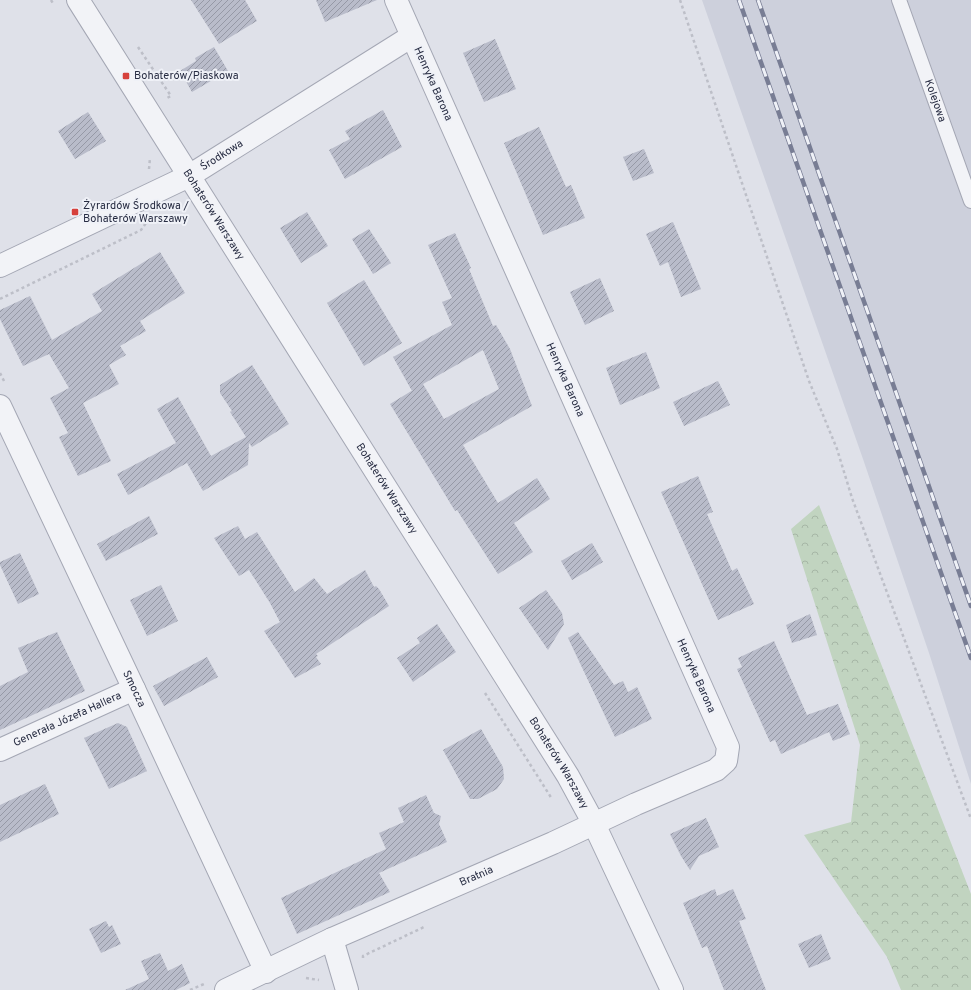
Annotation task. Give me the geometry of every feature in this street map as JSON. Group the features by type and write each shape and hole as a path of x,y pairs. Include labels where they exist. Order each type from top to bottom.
{"street":[{"name":"Bohaterów Warszawy","path":"78,0 554,753 594,824 672,990"},
{"name":"Henryka Barona","path":"396,0 728,747 726,761"},
{"name":"Środkowa","path":"0,266 189,176 412,36"},
{"name":"Smocza","path":"0,406 266,972"},
{"name":"Generała Józefa Hallera","path":"0,750 134,689"},
{"name":"Bratnia","path":"226,990 332,940 716,770 726,761"},
{"path":"332,940 346,986"}],"lane":[{"name":"Kolejowa","path":"899,0 971,201"}],"path":[{"path":"51,0 55,6"},
{"path":"680,0 809,381 837,449 852,498 971,819"},
{"path":"145,175 149,169 150,159 148,154"},
{"path":"0,299 141,230 149,220"},
{"path":"484,691 554,803"},
{"path":"346,986 363,974 364,956 427,925"},
{"path":"303,977 321,980"}],"shaded area":[{"path":"702,0 971,0 971,784 929,653 863,459"}],"green space":[{"path":"819,505 971,894 971,990 901,990 887,957 804,835 851,822 860,745 791,529"}],"building":[{"path":"191,0 245,0 257,21 219,44"},
{"path":"316,0 377,0 325,22"},
{"path":"495,39 516,89 484,102 463,53"},
{"path":"214,47 228,71 192,92 180,71 196,61 195,58"},
{"path":"383,110 402,147 345,179 329,150 350,139 345,131"},
{"path":"88,112 106,141 75,159 58,131"},
{"path":"539,127 566,187 571,185 585,218 543,235 504,143"},
{"path":"644,149 654,173 633,181 623,157"},
{"path":"307,212 328,246 301,263 280,228"},
{"path":"673,222 701,289 681,297 668,262 660,266 646,234"},
{"path":"369,229 391,263 373,274 352,239"},
{"path":"455,233 471,268 469,269 493,326 496,325 510,349 532,406 463,445 498,503 537,478 550,499 514,523 533,552 498,574 457,510 455,511 390,404 412,391 393,357 452,325 442,302 452,298 428,245","holes":["483,350 499,389 444,419 423,384"]},
{"path":"160,252 185,293 140,321 146,331 120,346 126,355 109,365 119,384 83,403 111,461 78,476 59,437 68,433 50,398 69,388 49,354 23,366 0,319 0,310 30,296 52,340 102,311 92,294"},
{"path":"600,278 614,311 585,325 570,292"},
{"path":"364,280 402,343 364,366 327,303"},
{"path":"646,352 660,388 620,405 606,368"},
{"path":"252,365 289,424 252,447 249,443 248,465 203,491 187,463 128,495 117,474 176,443 157,409 178,397 211,456 246,437 220,393 220,385"},
{"path":"718,381 730,405 684,426 673,402"},
{"path":"698,476 713,512 707,514 732,571 737,568 754,604 718,620 661,492"},
{"path":"149,516 158,534 106,561 97,544"},
{"path":"238,526 245,539 257,532 295,592 314,578 327,594 365,570 374,587 376,586 379,589 389,606 316,654 318,656 316,657 321,664 295,678 264,631 280,622 270,603 249,570 239,576 214,538"},
{"path":"592,543 603,562 572,580 561,561"},
{"path":"20,553 39,594 18,604 0,562"},
{"path":"161,585 178,621 147,636 130,600"},
{"path":"546,590 562,613 564,624 548,650 519,608"},
{"path":"810,614 817,635 792,643 786,625"},
{"path":"437,624 456,652 413,682 397,658 420,643 417,638"},
{"path":"57,632 85,691 0,730 0,686 28,672 18,648"},
{"path":"578,632 614,685 623,681 628,692 637,687 652,719 615,737 568,638"},
{"path":"774,641 807,715 838,704 850,734 833,741 829,732 781,754 775,740 770,742 737,669 742,667 738,658"},
{"path":"207,657 218,677 164,706 153,686"},
{"path":"118,723 127,727 147,771 109,789 84,738"},
{"path":"481,729 503,767 504,779 497,789 478,799 470,799 443,750"},
{"path":"45,784 59,814 0,842 0,805"},
{"path":"426,795 434,813 441,816 439,824 447,842 379,873 390,892 297,934 281,898 386,849 379,833 404,822 398,808"},
{"path":"706,818 719,847 699,856 690,870 670,834"},
{"path":"715,889 717,896 733,889 746,919 739,921 766,990 724,990 707,946 702,948 683,903"},
{"path":"106,921 109,927 112,925 121,944 101,953 89,929"},
{"path":"821,934 831,959 809,968 798,944"},
{"path":"160,953 168,971 182,964 190,983 176,990 125,990 149,979 141,961"}],"railway":[{"path":"739,0 971,658"},
{"path":"758,0 971,606"}],"place":[{"name":"Bohaterów/Piaskowa","path":"126,76"},
{"name":"Żyrardów Środkowa / Bohaterów Warszawy","path":"75,212"}]}
